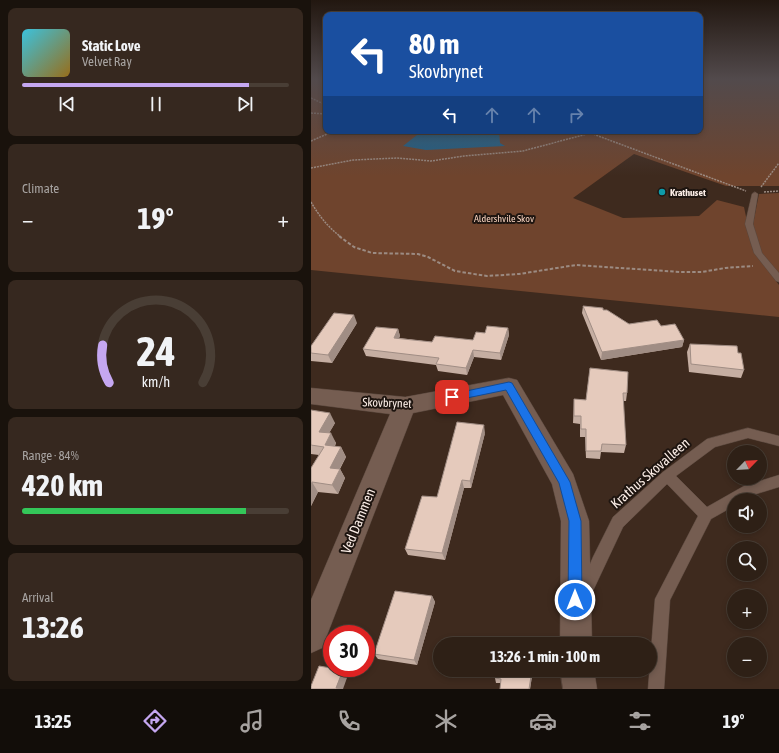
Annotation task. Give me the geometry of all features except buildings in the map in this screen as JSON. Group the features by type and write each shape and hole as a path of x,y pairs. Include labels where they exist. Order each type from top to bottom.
{"street":[{"name":"Skovbrynet","path":"311,396 405,406 509,386 564,482 575,521 575,630"},
{"name":"Ved Dammen","path":"311,637 405,406"},
{"path":"578,677 580,689"}],"lane":[{"path":"755,194 749,224 758,253 779,279"},
{"name":"Krathus Skovalleen","path":"575,630 598,562 618,522 667,476 711,443 748,434 779,441"},
{"path":"667,476 706,515"},
{"path":"656,689 663,599 706,515 749,490 779,481"}],"path":[{"path":"311,113 323,114"},
{"path":"311,141 327,134"},
{"path":"311,168 353,160 397,158 431,161 464,156 523,151 587,134"},
{"path":"594,134 755,194 769,191 779,191"},
{"path":"755,194 779,163"},
{"path":"311,202 318,214 332,230 354,247 371,253 418,254 428,257 455,271 487,276 519,274 576,265 680,272 702,272 746,266 770,267"}],"green space":[{"name":"Aldershvile Skov","path":"311,111 323,111 323,134 703,134 703,111 779,111 779,186 726,186 634,154 573,198 623,218 699,216 717,200 744,207 753,250 779,285 779,317 311,270"},
{"path":"779,193 779,276 761,253 753,224 759,194"}],"water":[{"path":"418,134 499,134 500,143 505,146 426,150 403,146"}],"place":[{"name":"Krathuset","path":"662,192"}],"route":[{"path":"452,397 509,386 564,482 575,521 575,600"}]}
